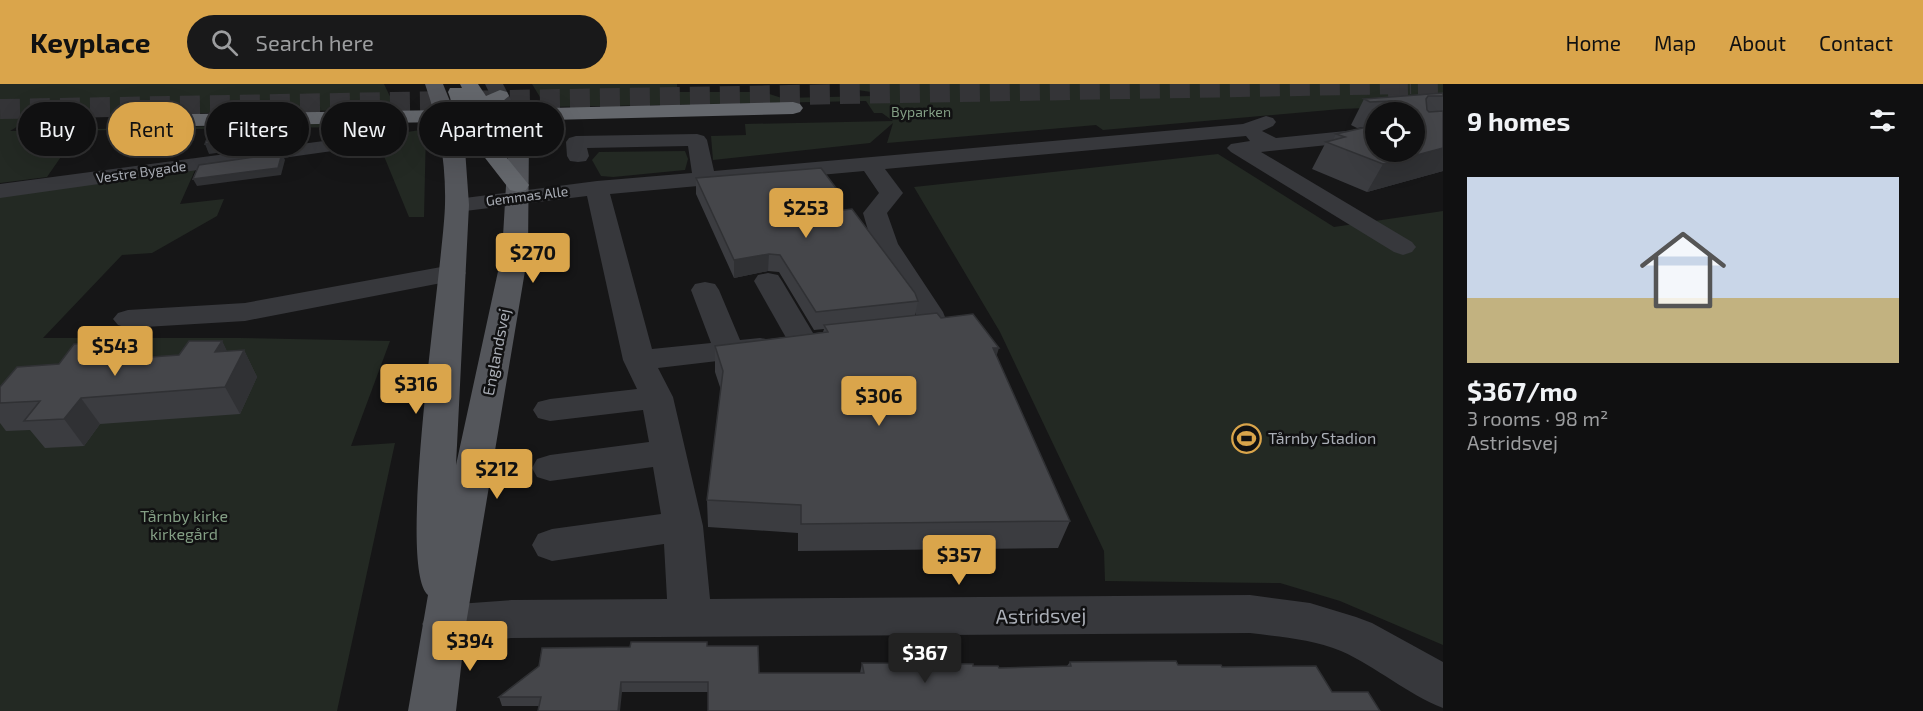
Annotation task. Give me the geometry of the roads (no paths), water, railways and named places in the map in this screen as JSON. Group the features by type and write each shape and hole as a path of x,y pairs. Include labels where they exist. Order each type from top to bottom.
{"highway":[{"path":"453,84 461,102"},
{"path":"466,102 469,84"},
{"path":"479,102 497,90"},
{"path":"564,112 793,108"},
{"path":"194,119 419,112"},
{"path":"492,156 518,191"}],"main road":[{"name":"Englandsvej","path":"434,84 455,102"},
{"name":"Englandsvej","path":"444,624 435,509 457,205 454,156"},
{"name":"Englandsvej","path":"432,711 444,624 515,253 519,156"}],"street":[{"name":"Gemmas Alle","path":"457,205 518,191 597,188 870,164 1256,126 1272,145"},
{"path":"1365,135 1238,148 1403,247"},
{"path":"578,156 576,142 697,140 704,178"},
{"name":"Vestre Bygade","path":"0,191 321,147"},
{"path":"870,164 891,193 863,214 929,312 932,322 922,330 875,335"},
{"path":"597,188 639,360 657,397 683,526 690,619"},
{"path":"128,319 245,312 452,273"},
{"path":"639,360 816,341 768,281"},
{"path":"705,290 729,351"},
{"path":"550,410 657,397"},
{"path":"550,468 668,452"},
{"path":"552,545 683,526"},
{"name":"Astridsvej","path":"444,624 512,619 1250,614 1310,622 1356,637 1443,686"}],"tunnel":[{"path":"0,109 1411,84"},
{"path":"1388,94 1443,93"}],"place":[{"name":"Tårnby Stadion","path":"1247,438"}],"park label":[{"name":"Byparken","path":"921,112"},
{"name":"Tårnby kirke kirkegård","path":"184,525"}]}
